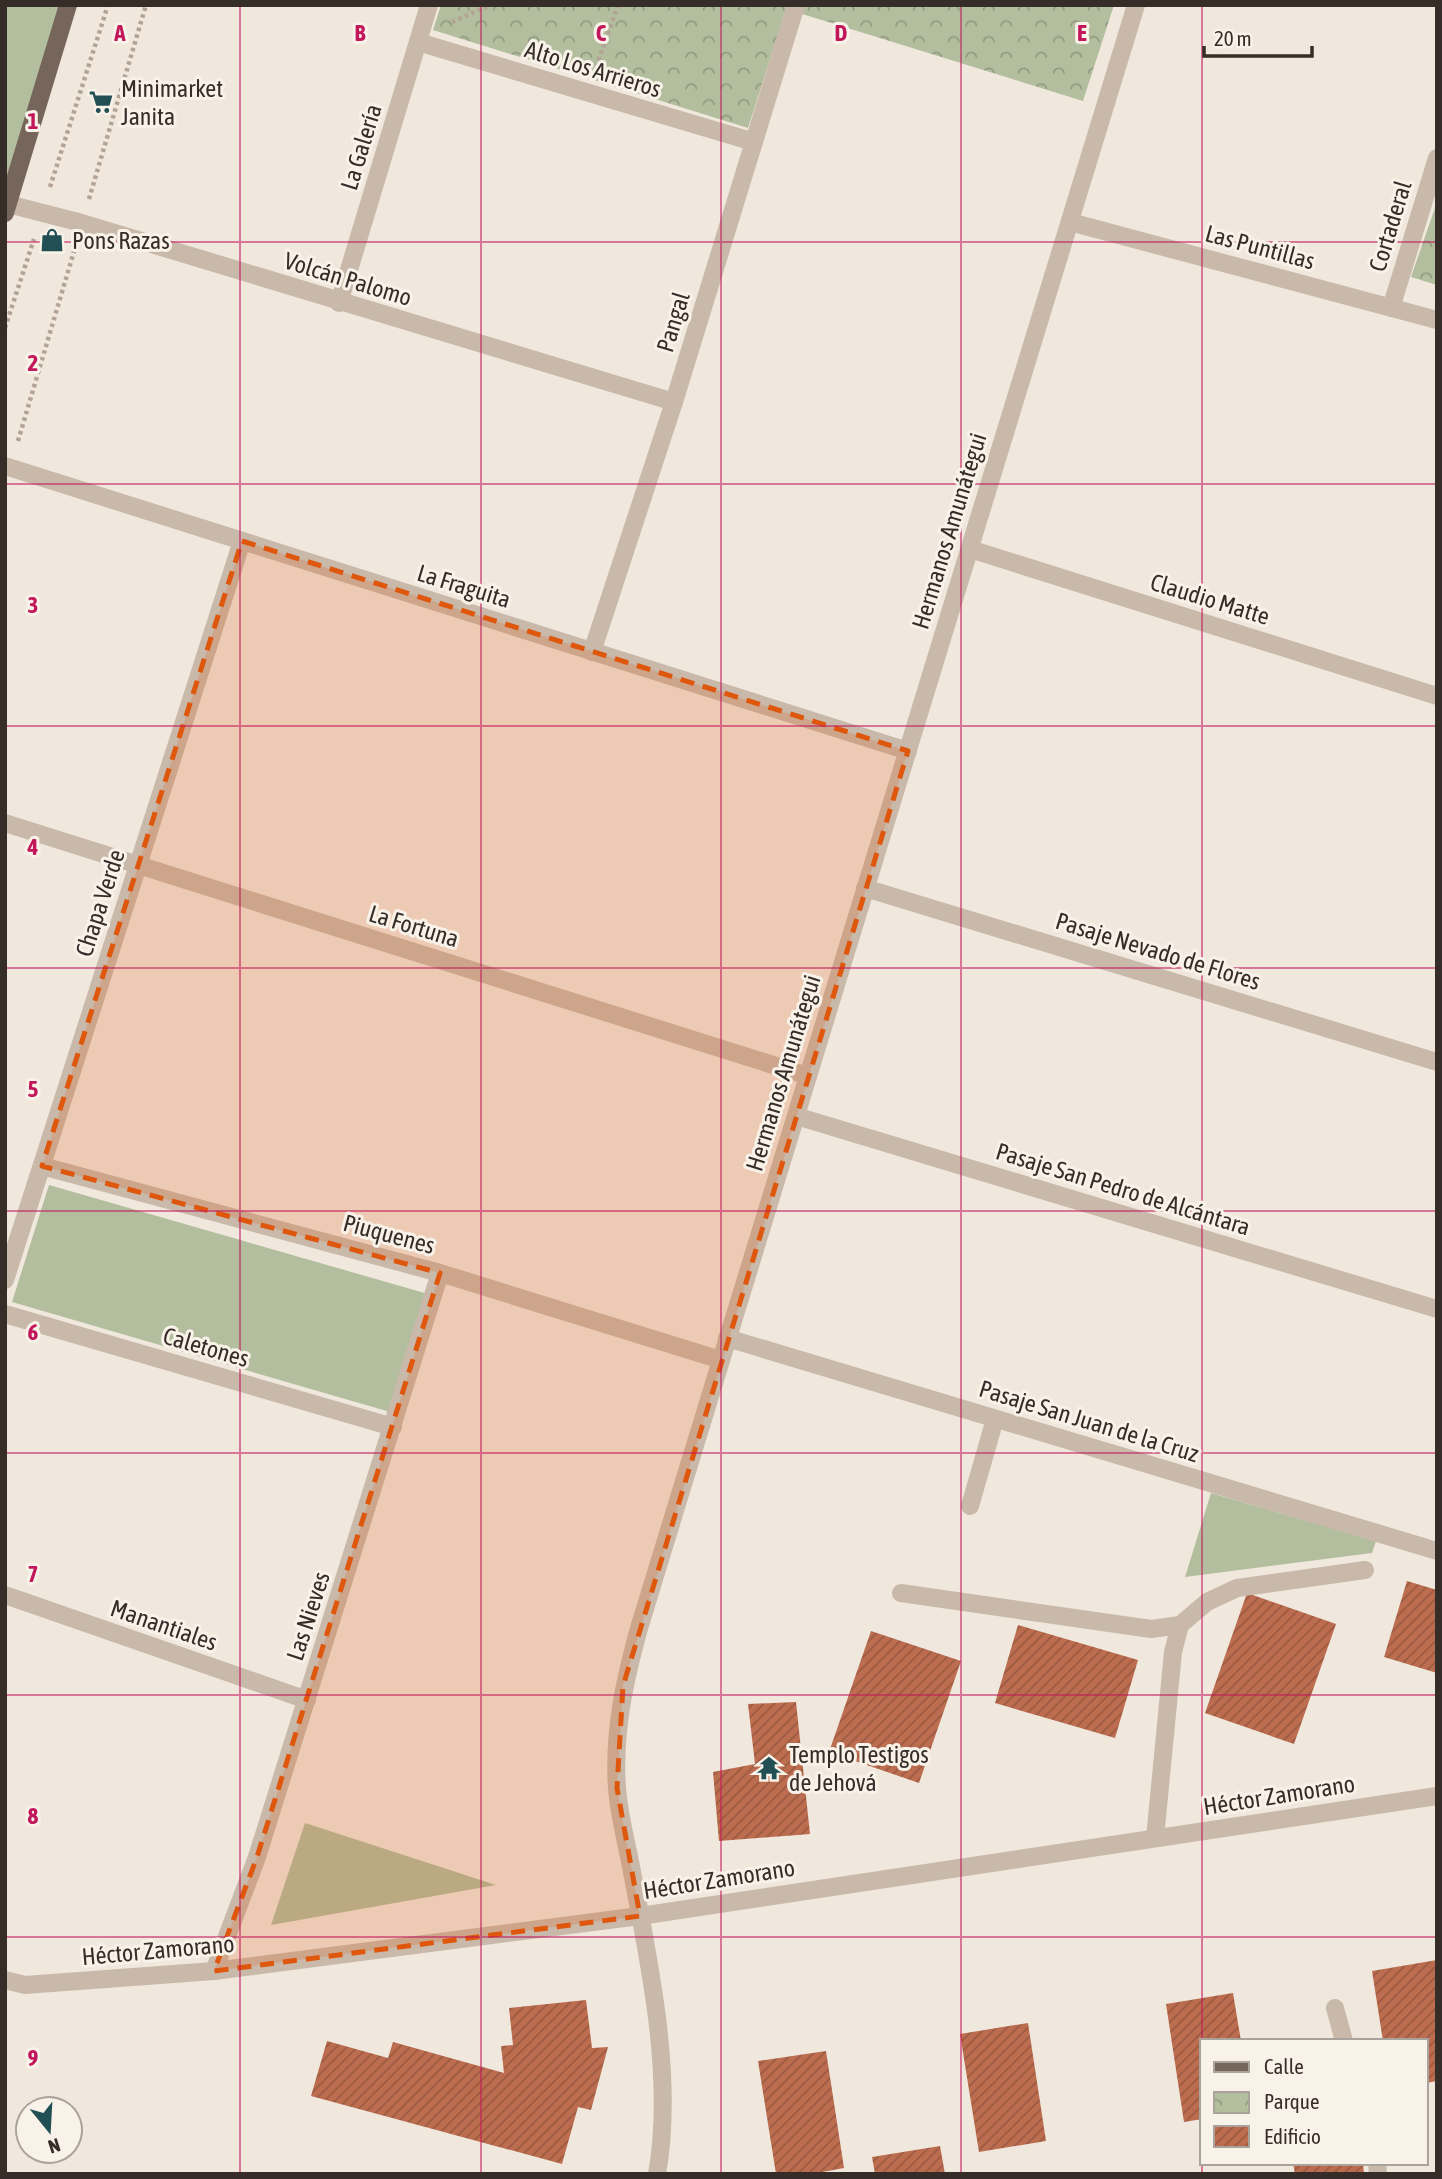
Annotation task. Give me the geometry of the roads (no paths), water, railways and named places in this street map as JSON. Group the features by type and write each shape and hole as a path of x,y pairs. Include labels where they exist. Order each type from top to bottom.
{"main road":[{"path":"7,209 68,5"}],"street":[{"name":"La Galería","path":"339,303 429,5"},
{"name":"Pangal","path":"592,652 674,402 796,5"},
{"name":"Hermanos Amunátegui","path":"657,2174 662,2145 660,2047 617,1788 619,1718 623,1686 727,1338 1136,5"},
{"name":"Alto Los Arrieros","path":"420,36 590,93 754,142"},
{"name":"Cortaderal","path":"1391,307 1437,158"},
{"name":"Volcán Palomo","path":"7,209 42,214 95,227 339,303 674,402"},
{"name":"Las Puntillas","path":"1070,222 1437,320"},
{"name":"La Fraguita","path":"5,466 908,751"},
{"name":"Chapa Verde","path":"5,1280 242,541"},
{"name":"Claudio Matte","path":"970,549 1437,696"},
{"name":"La Fortuna","path":"5,823 808,1076"},
{"name":"Pasaje Nevado de Flores","path":"865,888 1437,1062"},
{"name":"Pasaje San Pedro de Alcántara","path":"796,1116 1437,1309"},
{"name":"Piuquenes","path":"42,1166 440,1273 721,1360"},
{"name":"Las Nieves","path":"214,1971 257,1857 440,1273"},
{"name":"Caletones","path":"5,1314 393,1427"},
{"name":"Pasaje San Juan de la Cruz","path":"727,1338 1437,1551"},
{"path":"970,1506 995,1419"},
{"path":"901,1593 1151,1629 1180,1625 1207,1602 1237,1588 1364,1570"},
{"name":"Manantiales","path":"5,1595 307,1700"},
{"path":"1155,1838 1173,1652 1180,1625"},
{"name":"Héctor Zamorano","path":"5,1980 25,1985 214,1971 640,1916 1437,1796"},
{"path":"1335,2008 1343,2039"}],"place":[{"name":"Minimarket Janita","path":"101,102"},
{"name":"Pons Razas","path":"52,240"},
{"name":"Templo Testigos de Jehová","path":"769,1768"}]}
